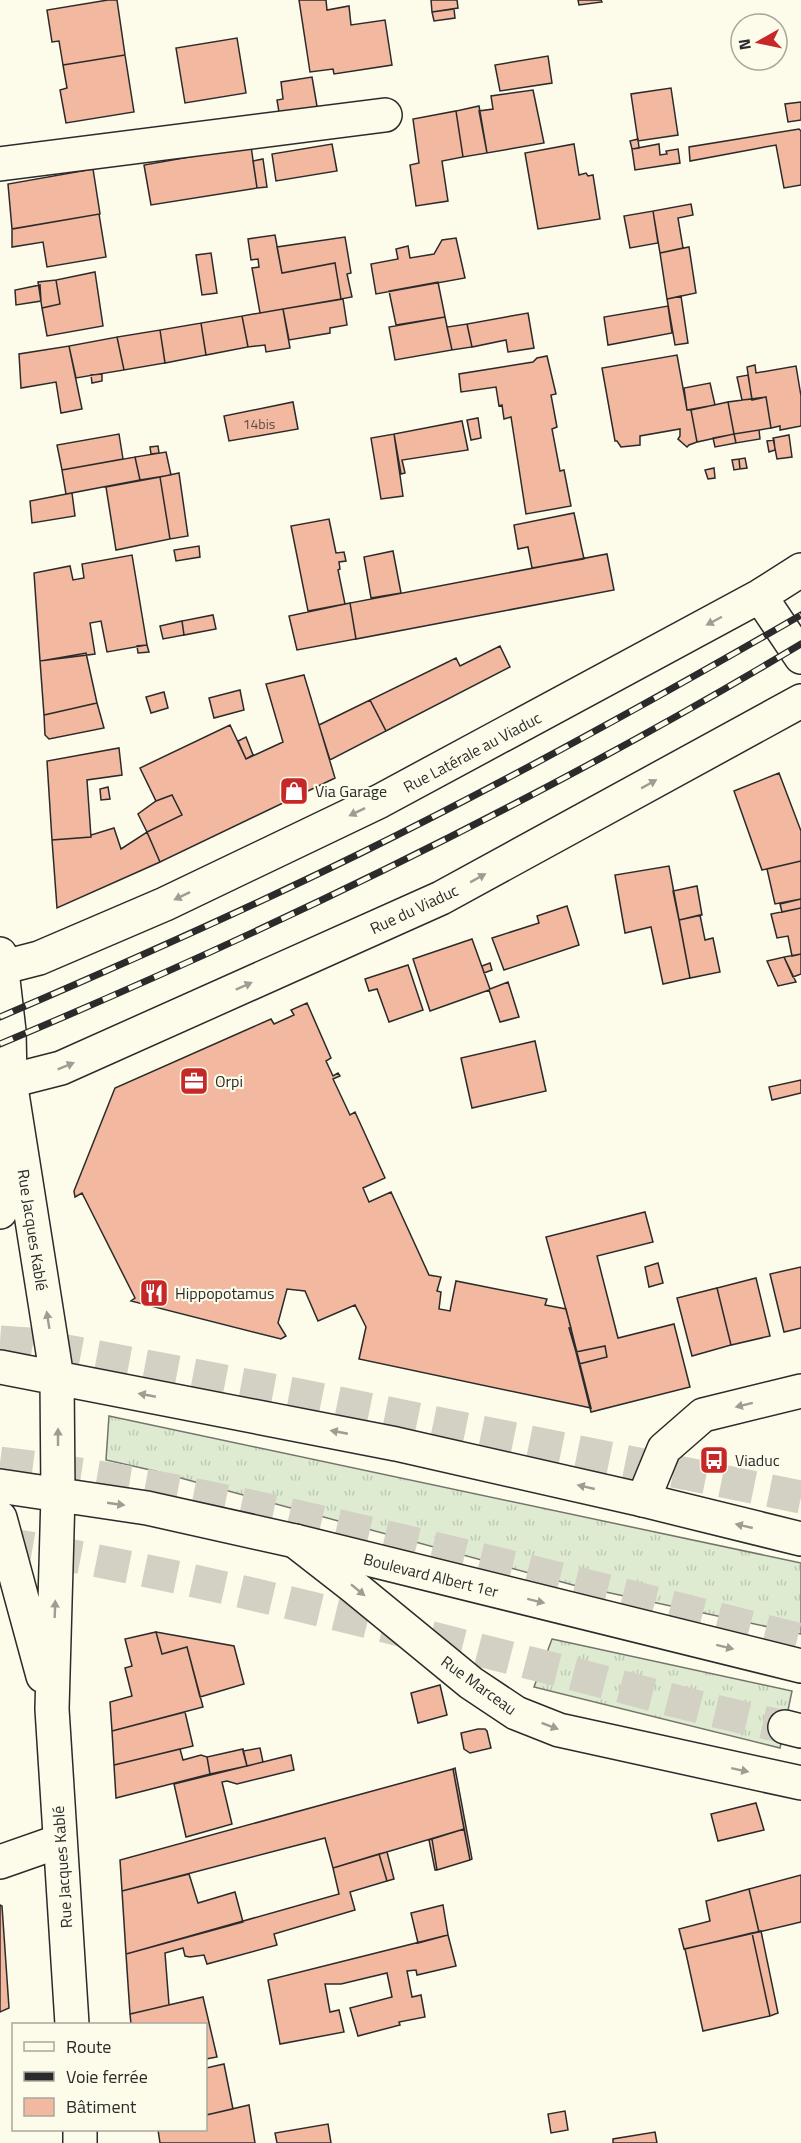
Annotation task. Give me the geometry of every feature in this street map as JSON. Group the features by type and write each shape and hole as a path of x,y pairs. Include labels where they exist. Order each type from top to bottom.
{"main road":[{"path":"0,164 385,115"},
{"name":"Rue Latérale au Viaduc","path":"1,964 39,958 165,904 380,801 760,596 801,570"},
{"path":"760,596 801,657"},
{"name":"Rue du Viaduc","path":"10,1081 61,1068 441,898 801,701"},
{"name":"Rue Jacques Kablé","path":"0,1212 10,1081 9,1031 1,964"},
{"name":"Rue Jacques Kablé","path":"10,1081 57,1378 58,1495 52,1709 72,2023"},
{"path":"0,1366 396,1443 801,1539"},
{"path":"643,1500 664,1449 703,1415 801,1391"},
{"name":"Boulevard Albert 1er","path":"0,1486 147,1508 296,1541 801,1666"},
{"name":"Rue Jacques Kablé","path":"0,1518 52,1709"},
{"name":"Rue Marceau","path":"296,1541 471,1683 516,1713 559,1730 801,1783"},
{"path":"0,1862 60,1841"}],"green space":[{"path":"109,1416 801,1563 801,1634 573,1585 155,1471 106,1460"},
{"path":"552,1639 792,1691 780,1748 534,1687"}],"building":[{"path":"117,0 125,55 63,65 59,41 52,42 47,10"},
{"path":"299,0 326,0 327,10 349,6 351,25 385,20 392,65 334,74 333,69 310,72"},
{"path":"431,0 457,0 458,8 432,12"},
{"path":"578,0 601,0 602,2 579,5"},
{"path":"454,9 455,18 434,21 432,12"},
{"path":"237,38 246,93 185,103 176,48"},
{"path":"125,55 134,112 66,123 60,90 67,88 63,65"},
{"path":"548,56 552,83 500,91 495,65"},
{"path":"312,77 318,112 280,118 277,100 283,99 281,82"},
{"path":"671,88 678,135 638,141 631,94"},
{"path":"533,90 544,143 487,153 479,111 493,109 491,96"},
{"path":"801,102 801,120 788,122 785,104"},
{"path":"479,106 487,153 463,157 456,111"},
{"path":"456,111 463,157 442,161 448,201 416,206 410,165 419,163 413,119"},
{"path":"799,129 801,131 801,185 784,188 776,145 690,161 689,147"},
{"path":"638,139 639,148 632,149 630,141"},
{"path":"332,144 337,171 276,181 272,154"},
{"path":"574,144 579,175 586,173 588,176 593,175 600,219 538,229 525,153"},
{"path":"659,144 660,155 667,154 666,151 678,149 680,163 635,170 632,149"},
{"path":"251,146 257,188 151,205 144,165"},
{"path":"263,159 267,187 257,188 253,161"},
{"path":"93,169 100,214 12,229 8,184"},
{"path":"691,204 693,215 678,218 683,248 660,253 653,211"},
{"path":"653,211 658,243 630,248 624,216"},
{"path":"99,214 106,257 47,267 43,242 12,247 12,229"},
{"path":"275,235 282,273 335,263 341,299 260,313 252,268 259,267 258,259 251,260 248,239"},
{"path":"345,237 351,273 347,274 352,297 341,299 335,263 282,273 277,247"},
{"path":"456,238 465,278 376,294 371,264 398,259 396,249 408,246 410,258 434,254 442,240"},
{"path":"689,247 696,293 667,299 660,253"},
{"path":"211,253 217,293 202,295 196,255"},
{"path":"95,272 103,326 47,336 42,308 60,304 56,280"},
{"path":"56,280 60,304 42,308 38,282"},
{"path":"438,282 445,317 396,325 389,291"},
{"path":"40,285 41,301 16,305 15,290"},
{"path":"681,296 688,343 675,345 667,299"},
{"path":"343,299 347,325 330,328 330,333 289,340 283,309"},
{"path":"668,306 672,333 608,345 604,317"},
{"path":"283,309 290,348 266,352 265,345 248,347 242,316"},
{"path":"528,313 534,348 508,352 506,340 472,347 467,324"},
{"path":"242,316 248,347 206,355 201,323"},
{"path":"445,317 452,350 395,360 389,327"},
{"path":"201,323 206,355 165,363 160,330"},
{"path":"467,324 472,347 452,350 447,327"},
{"path":"160,330 165,363 124,370 117,337"},
{"path":"117,337 124,370 76,378 69,346"},
{"path":"69,346 82,409 61,413 56,382 21,388 19,354"},
{"path":"677,355 687,410 691,410 697,442 687,447 678,439 680,429 640,436 640,445 621,447 615,441 602,368"},
{"path":"547,356 556,394 551,395 557,427 552,429 560,471 564,470 571,506 526,514 511,417 504,419 496,387 461,392 459,374 533,362 537,358"},
{"path":"755,365 756,373 796,366 801,396 801,426 780,430 780,426 771,428 766,397 752,400 747,367"},
{"path":"102,374 102,381 92,383 91,375"},
{"path":"748,375 752,399 742,400 737,377"},
{"path":"710,383 715,405 687,410 684,388"},
{"path":"766,397 771,428 734,434 728,402"},
{"path":"293,402 298,429 229,441 224,416"},
{"path":"728,402 734,434 697,442 691,410"},
{"path":"478,418 481,438 471,440 467,420"},
{"path":"462,421 468,450 402,460 405,473 401,474 394,434"},
{"path":"759,430 760,439 736,443 734,434"},
{"path":"119,434 123,459 62,470 57,445"},
{"path":"394,434 403,496 381,499 371,438"},
{"path":"734,434 736,443 715,447 713,438"},
{"path":"789,435 792,457 777,459 773,438"},
{"path":"774,440 775,450 769,452 767,441"},
{"path":"158,446 159,453 151,454 150,447"},
{"path":"166,452 171,475 140,480 135,457"},
{"path":"135,457 140,480 66,494 62,470"},
{"path":"745,458 747,468 740,469 739,459"},
{"path":"739,459 740,469 734,470 732,460"},
{"path":"714,468 715,478 708,479 705,470"},
{"path":"179,473 188,536 170,539 160,477"},
{"path":"160,477 170,539 116,550 106,487"},
{"path":"72,493 75,516 32,523 30,501"},
{"path":"574,513 584,559 532,568 528,547 518,549 514,525"},
{"path":"329,519 336,553 344,552 346,561 339,562 340,569 338,570 345,604 308,611 291,526"},
{"path":"199,546 200,557 176,561 174,550"},
{"path":"393,551 401,593 371,598 364,557"},
{"path":"607,554 614,590 356,639 350,603"},
{"path":"132,555 147,645 107,652 101,621 90,623 95,654 40,661 34,573 70,566 73,580 84,578 82,564"},
{"path":"350,603 356,639 297,650 289,616"},
{"path":"213,615 216,629 184,635 182,621"},
{"path":"182,621 184,635 163,639 160,626"},
{"path":"147,645 149,652 138,653 137,646"},
{"path":"500,646 510,667 386,731 370,700 456,658 460,666"},
{"path":"86,653 97,703 44,715 40,661"},
{"path":"304,675 335,778 160,862 147,832 182,815 172,795 156,801 140,768 230,725 246,759 283,742 266,684"},
{"path":"240,690 244,710 214,718 209,698"},
{"path":"164,692 168,708 151,713 146,697"},
{"path":"370,700 386,731 330,760 319,725"},
{"path":"97,703 104,728 49,739 45,735 44,715"},
{"path":"246,737 253,755 246,759 238,741"},
{"path":"119,748 122,775 87,780 91,837 52,840 47,761"},
{"path":"779,773 801,831 801,861 762,870 734,791"},
{"path":"108,787 110,799 101,800 100,789"},
{"path":"172,795 182,815 147,832 138,814 156,801"},
{"path":"114,828 121,849 147,832 160,862 57,908 52,840 91,837 91,835"},
{"path":"801,861 801,899 775,904 767,869"},
{"path":"669,866 690,978 663,984 651,927 625,933 615,875"},
{"path":"697,886 702,915 679,920 673,891"},
{"path":"801,899 801,908 782,912 780,904"},
{"path":"567,906 579,945 504,970 492,938 539,923 537,916"},
{"path":"801,908 801,954 792,956 788,936 777,938 771,914"},
{"path":"700,915 705,940 713,938 720,972 690,978 679,920"},
{"path":"472,939 490,989 508,982 519,1017 500,1022 489,990 430,1011 413,959"},
{"path":"801,954 801,974 793,977 784,957"},
{"path":"784,957 796,982 778,986 767,961"},
{"path":"490,963 492,970 484,973 482,966"},
{"path":"408,965 423,1010 389,1022 377,989 369,991 365,979"},
{"path":"307,1003 331,1058 326,1061 333,1076 338,1073 340,1076 333,1079 350,1115 355,1112 385,1178 363,1188 369,1202 391,1192 429,1275 441,1277 437,1291 441,1292 439,1309 450,1311 456,1281 547,1299 545,1305 566,1309 591,1408 359,1359 366,1327 355,1305 318,1321 305,1291 287,1289 278,1323 286,1336 281,1339 131,1301 135,1298 82,1193 75,1197 74,1191 115,1088 271,1019 274,1024 294,1015 291,1010"},
{"path":"535,1041 546,1091 472,1108 461,1058"},
{"path":"801,1080 801,1093 772,1100 769,1087"},
{"path":"645,1212 653,1242 597,1256 618,1338 674,1324 690,1387 591,1412 579,1364 607,1357 605,1346 576,1352 546,1237"},
{"path":"658,1263 663,1283 649,1287 645,1267"},
{"path":"801,1267 801,1328 784,1332 770,1274"},
{"path":"756,1278 770,1336 731,1345 717,1288"},
{"path":"717,1288 731,1345 692,1356 677,1298"},
{"path":"605,1346 607,1357 579,1364 576,1352"},
{"path":"156,1632 162,1654 187,1647 203,1707 112,1731 110,1702 132,1696 125,1668 132,1666 125,1639"},
{"path":"156,1632 234,1646 244,1684 200,1697 187,1647 162,1654"},
{"path":"440,1685 447,1715 418,1723 411,1693"},
{"path":"185,1712 193,1746 114,1765 112,1731"},
{"path":"478,1729 487,1731 491,1748 470,1753 464,1749 461,1733"},
{"path":"260,1748 263,1762 247,1766 243,1751"},
{"path":"180,1749 183,1760 201,1755 207,1757 210,1774 116,1798 114,1765"},
{"path":"243,1749 247,1766 210,1774 207,1757"},
{"path":"291,1755 294,1770 237,1784 222,1782 232,1824 186,1837 174,1784"},
{"path":"455,1768 472,1859 470,1860 453,1769"},
{"path":"453,1769 464,1829 333,1868 325,1838 122,1891 120,1860"},
{"path":"756,1803 764,1830 718,1841 711,1814"},
{"path":"464,1829 470,1860 437,1870 432,1839"},
{"path":"432,1839 437,1870 435,1870 429,1840"},
{"path":"387,1852 394,1879 387,1881 379,1854"},
{"path":"379,1854 387,1881 350,1892 355,1910 274,1934 277,1945 207,1964 204,1955 185,1956 183,1948 165,1953 169,2005 130,2014 126,1954 339,1894 333,1868"},
{"path":"189,1874 198,1903 235,1892 243,1922 126,1954 122,1891"},
{"path":"801,1875 801,1922 759,1932 749,1889"},
{"path":"749,1889 759,1932 684,1949 679,1929 710,1921 706,1901"},
{"path":"0,1905 2,1906 9,2008 0,2012"},
{"path":"443,1905 448,1935 418,1943 411,1913"},
{"path":"761,1931 778,2013 770,2016 752,1933"},
{"path":"752,1933 770,2016 703,2031 685,1949"},
{"path":"448,1935 456,1966 417,1975 416,1970 407,1971 412,1997 421,1995 425,2017 399,2022 400,2025 358,2036 350,2008 392,1997 387,1973 341,1984 325,1984 330,2012 339,2010 344,2032 280,2044 268,1980"},
{"path":"203,1997 217,2057 207,2059 207,2023 131,2023 130,2014"},
{"path":"224,2064 233,2109 207,2115 207,2068"},
{"path":"249,2105 255,2143 160,2143 158,2131 207,2131 207,2115"},
{"path":"565,2111 568,2130 551,2133 548,2114"},
{"path":"328,2124 331,2143 277,2143 275,2133"},
{"path":"655,2132 657,2143 613,2143 613,2139"}],"tunnel":[{"path":"0,1342 29,1344 304,1396 801,1497"},
{"path":"0,1463 141,1484 281,1513 481,1559 801,1640"},
{"path":"0,1543 134,1568 266,1597 785,1727"}],"railway":[{"path":"0,1017 315,876 415,826 582,738 801,615"},
{"path":"0,1044 205,954 408,858 607,755 801,644"}],"place":[{"name":"Via Garage","path":"294,791"},
{"name":"Orpi","path":"194,1081"},
{"name":"Hippopotamus","path":"154,1293"},
{"name":"Viaduc","path":"714,1460"}]}
